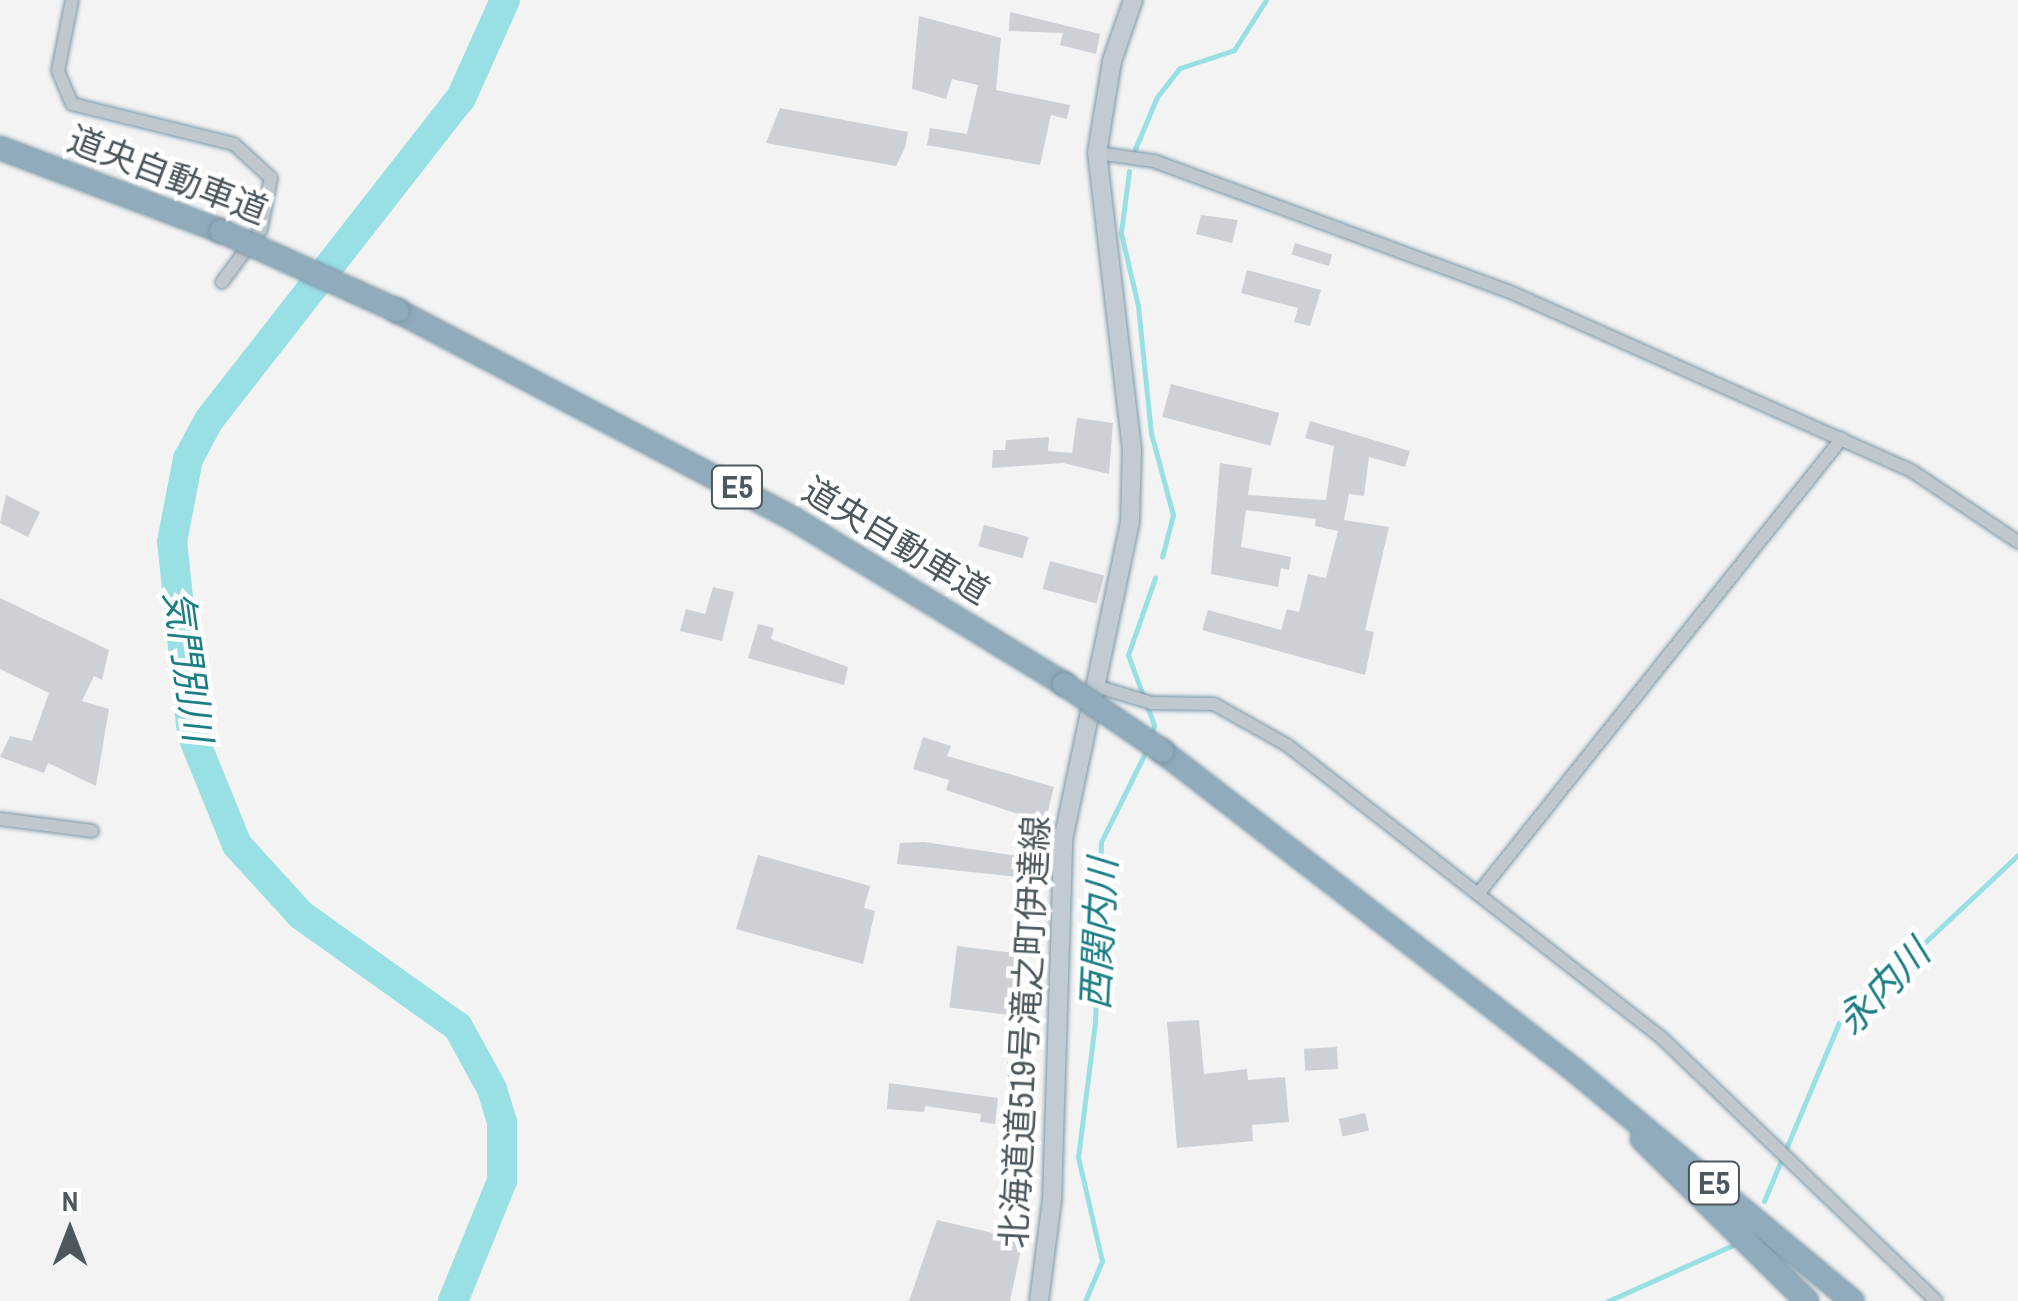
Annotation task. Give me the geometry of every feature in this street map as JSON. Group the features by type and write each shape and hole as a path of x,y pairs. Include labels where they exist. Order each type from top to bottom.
{"highway":[{"name":"道央自動車道","path":"0,148 221,230 398,311 794,519 1064,684 1162,751 1573,1069 1852,1301"},
{"name":"道央自動車道","path":"1573,1069 1807,1301"}],"main road":[{"name":"北海道道519号滝之町伊達線","path":"1039,1301 1052,1200 1063,840 1130,522 1132,450 1097,153 1112,61 1133,0"}],"street":[{"path":"72,0 58,71 72,104 234,144 271,178 261,230 222,282"},
{"path":"1097,153 1154,161 1323,218 1842,438 1912,471 2018,542"},
{"path":"1478,894 1842,438"},
{"path":"1098,687 1152,702 1214,704 1241,715 1663,1039 1936,1301"},
{"path":"0,819 92,831"}],"building":[{"path":"1010,12 1100,34 1096,54 1060,45 1063,33 1009,31"},
{"path":"919,16 1001,38 996,90 1070,105 1067,119 1051,115 1040,165 927,145 930,128 967,134 978,85 952,79 946,99 912,89"},
{"path":"780,108 908,132 905,148 896,166 766,143"},
{"path":"1201,215 1238,220 1232,243 1196,234"},
{"path":"1295,243 1332,254 1329,266 1291,254"},
{"path":"1247,270 1321,290 1310,326 1294,322 1298,308 1241,293"},
{"path":"1171,384 1279,413 1270,446 1162,417"},
{"path":"1077,418 1113,423 1109,474 1063,463 992,468 993,450 1005,450 1006,440 1049,437 1048,451 1072,453"},
{"path":"1310,421 1410,451 1405,467 1369,457 1364,496 1349,494 1344,520 1389,527 1365,630 1374,632 1365,675 1202,630 1208,610 1281,630 1287,609 1299,612 1308,574 1326,578 1338,531 1315,526 1316,519 1246,510 1241,547 1291,557 1289,570 1281,568 1278,587 1211,574 1220,463 1252,468 1248,495 1326,500 1334,446 1305,438"},
{"path":"6,495 40,512 28,537 0,523"},
{"path":"984,525 1028,537 1023,558 978,546"},
{"path":"1050,561 1104,575 1097,604 1042,589"},
{"path":"713,587 734,592 722,641 680,631 686,609 705,614"},
{"path":"0,598 109,650 102,680 94,676 82,701 109,709 96,786 48,763 44,773 0,757 10,736 32,741 49,693 0,669"},
{"path":"758,624 774,628 771,639 848,667 844,685 748,658"},
{"path":"923,737 951,746 947,756 1054,787 1045,823 946,790 949,780 913,769"},
{"path":"924,842 1031,858 1028,878 897,864 900,843"},
{"path":"758,855 870,886 864,908 875,911 863,964 736,929"},
{"path":"957,946 1026,955 1019,1016 949,1008"},
{"path":"1199,1020 1204,1074 1247,1069 1248,1080 1285,1077 1289,1122 1252,1125 1253,1141 1177,1148 1167,1022"},
{"path":"1337,1047 1338,1069 1305,1071 1304,1049"},
{"path":"1022,1061 1024,1105 1009,1106 1007,1062"},
{"path":"889,1083 998,1098 995,1124 980,1122 981,1114 925,1106 924,1112 887,1109"},
{"path":"1365,1113 1369,1131 1343,1137 1339,1119"},
{"path":"937,1220 1023,1240 1010,1301 909,1301"}],"waterway":[{"name":"気門別川","path":"453,1301 502,1181 502,1122 492,1089 458,1027 301,915 237,845 192,734 172,542 188,459 209,420 461,98 505,0"},
{"name":"西関内川","path":"1135,149 1157,97 1180,68 1234,50 1266,0"},
{"name":"西関内川","path":"1129,171 1121,233 1138,306 1151,433 1173,515 1162,557"},
{"name":"西関内川","path":"1151,735 1154,725 1128,655 1155,578"},
{"name":"西関内川","path":"1085,1301 1102,1261 1078,1157 1095,1022 1101,842 1146,751"},
{"name":"永内川","path":"1764,1201 1839,1023 2018,855"},
{"name":"永内川","path":"1608,1301 1733,1245"}]}
